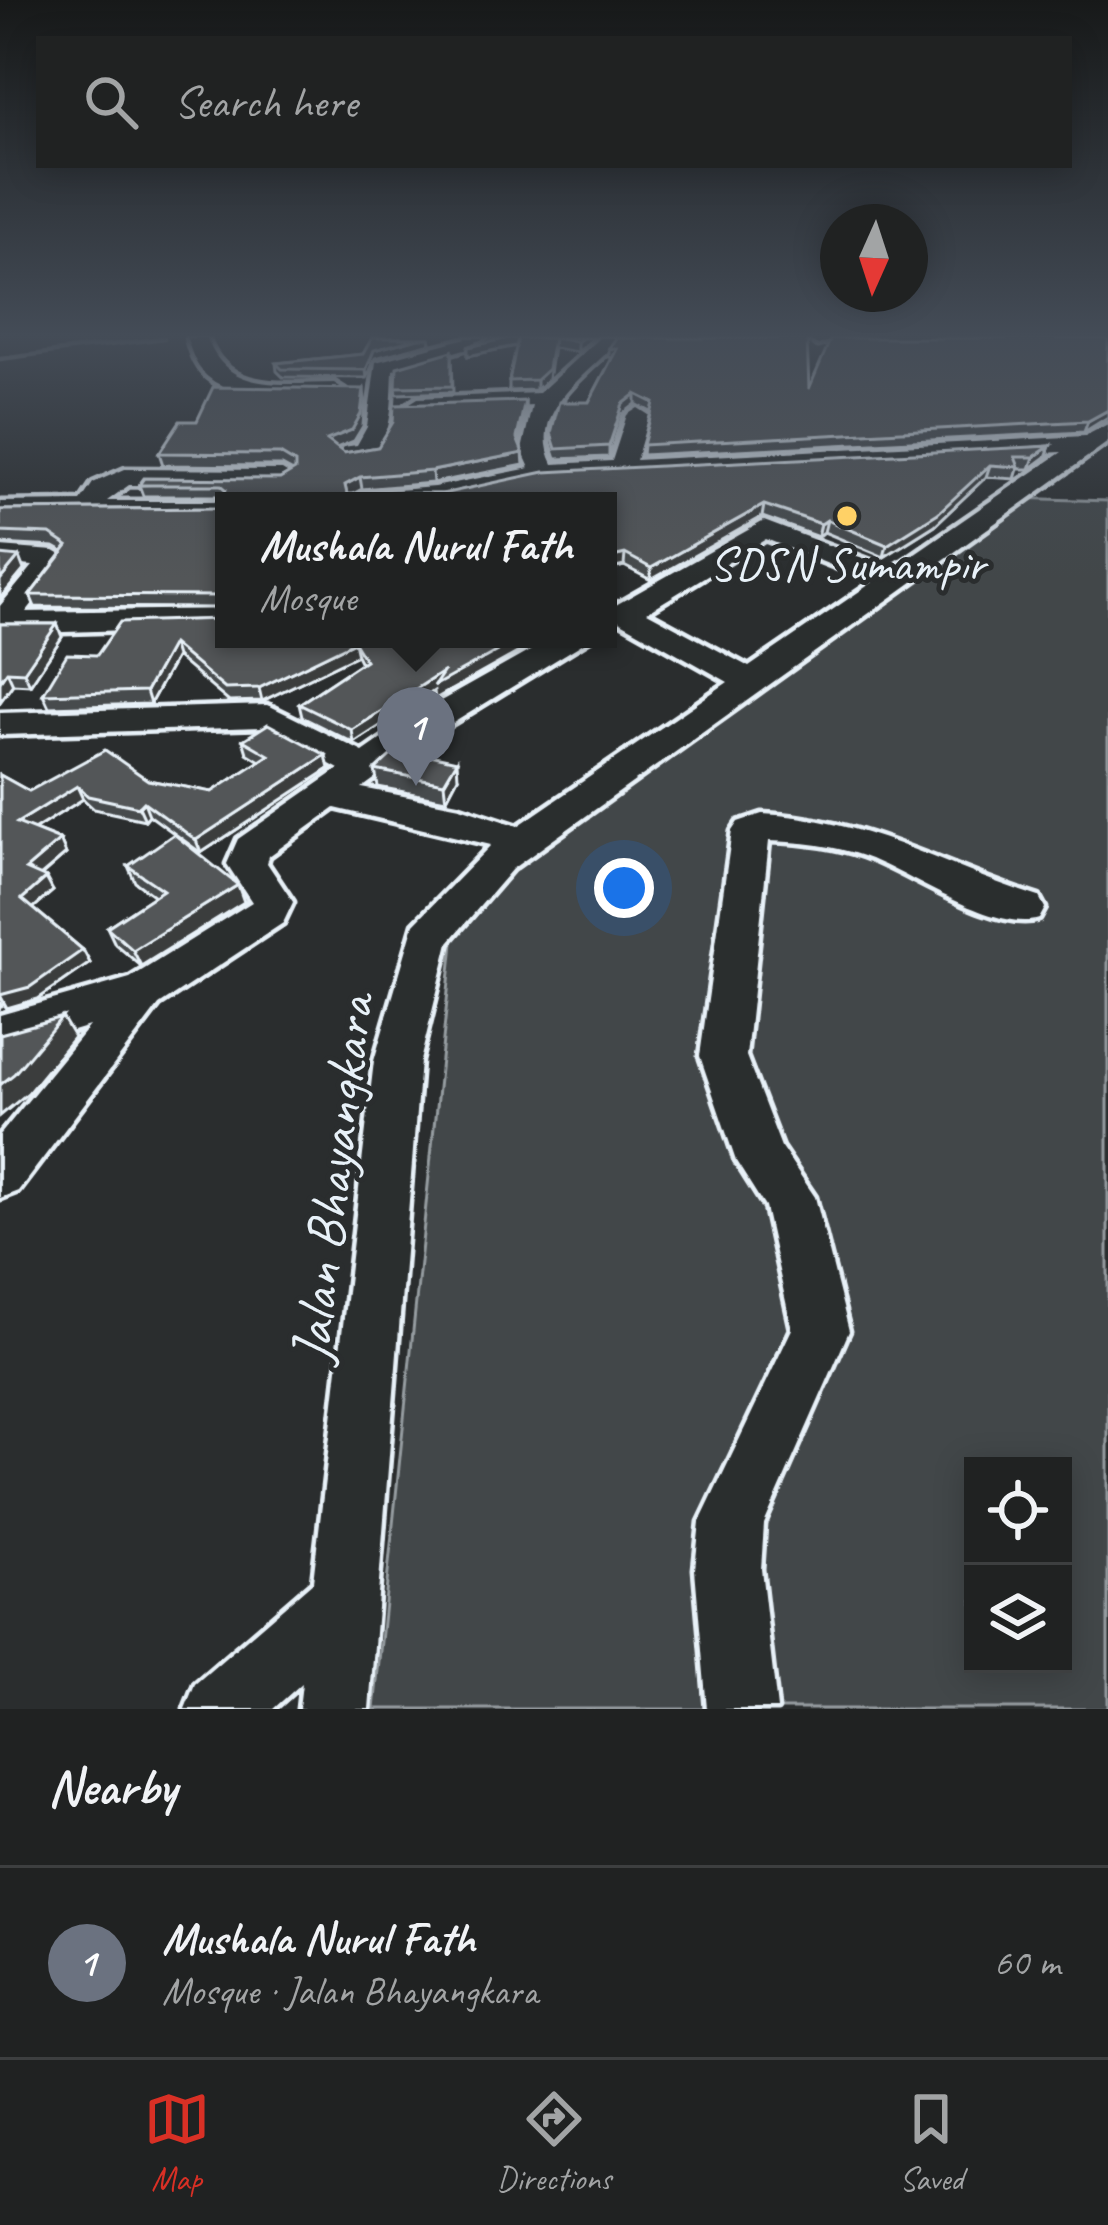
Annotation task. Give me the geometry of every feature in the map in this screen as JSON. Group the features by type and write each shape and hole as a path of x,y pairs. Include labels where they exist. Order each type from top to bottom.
{"street":[{"path":"345,453 367,451 380,418"},
{"path":"541,418 534,451 544,472"},
{"path":"622,467 637,418"},
{"path":"448,492 544,472 1099,437"},
{"name":"Jalan Bhayangkara","path":"334,1709 397,1061 429,936 460,897 522,842 1099,437"},
{"path":"90,508 106,484 133,476 283,478"},
{"path":"0,510 215,507"},
{"path":"1,624 54,559 0,555 30,508"},
{"path":"617,617 764,529 892,579"},
{"path":"617,617 749,680"},
{"path":"1,624 111,638 215,619"},
{"path":"0,1034 143,992 268,912 273,902 247,856 326,793 546,648"},
{"path":"0,724 268,716 365,768"},
{"path":"326,793 460,820 522,842"},
{"path":"742,1709 728,1569 732,1522 821,1331 789,1197 761,1161 723,1055 744,920 751,831 779,827 833,832 909,859 980,897 1025,908"},
{"path":"0,1174 143,992"},
{"path":"220,1709 347,1597"}],"shaded area":[{"path":"1013,498 1108,501 1108,1709 374,1709 457,904"}],"building":[{"path":"359,418 352,430 327,440 344,453 378,447 393,418 521,418 517,438 523,453 432,471 360,477 345,485 347,492 225,492 221,485 139,485 144,478 280,479 295,470 295,463 280,454 159,453 180,421"},
{"path":"555,418 618,418 609,446 556,449 551,433"},
{"path":"650,418 1094,418 1088,421 643,445"},
{"path":"1050,446 1034,457 1015,457 1019,467 990,465 938,513 887,545 827,520 821,524 764,505 651,568 625,554 617,556 617,492 451,492 544,472"},
{"path":"215,508 215,596 30,595 68,546 50,534 0,532 0,510"},
{"path":"0,555 19,557 0,580"},
{"path":"215,619 215,648 342,648 259,688 225,689 172,644 146,691 43,694 67,654 97,655 120,622"},
{"path":"0,624 57,624 24,672 7,671 0,681"},
{"path":"358,648 503,648 434,686 444,671 352,730 299,704 365,660"},
{"path":"268,724 326,755 196,840 144,802 139,807 88,796 77,786 17,823 60,840 26,869 46,878 22,899 83,950 30,987 0,995 0,775 29,791 105,750 148,780 212,792 269,755 243,740"},
{"path":"399,748 457,761 444,783 375,770"},
{"path":"174,834 238,885 133,950 107,927 163,890 128,866"},
{"path":"62,1017 14,1074 0,1085 0,1034"}],"place":[{"name":"SDSN Sumampir","path":"847,516"},
{"name":"Mushala Nurul Fath","path":"416,786"}]}
